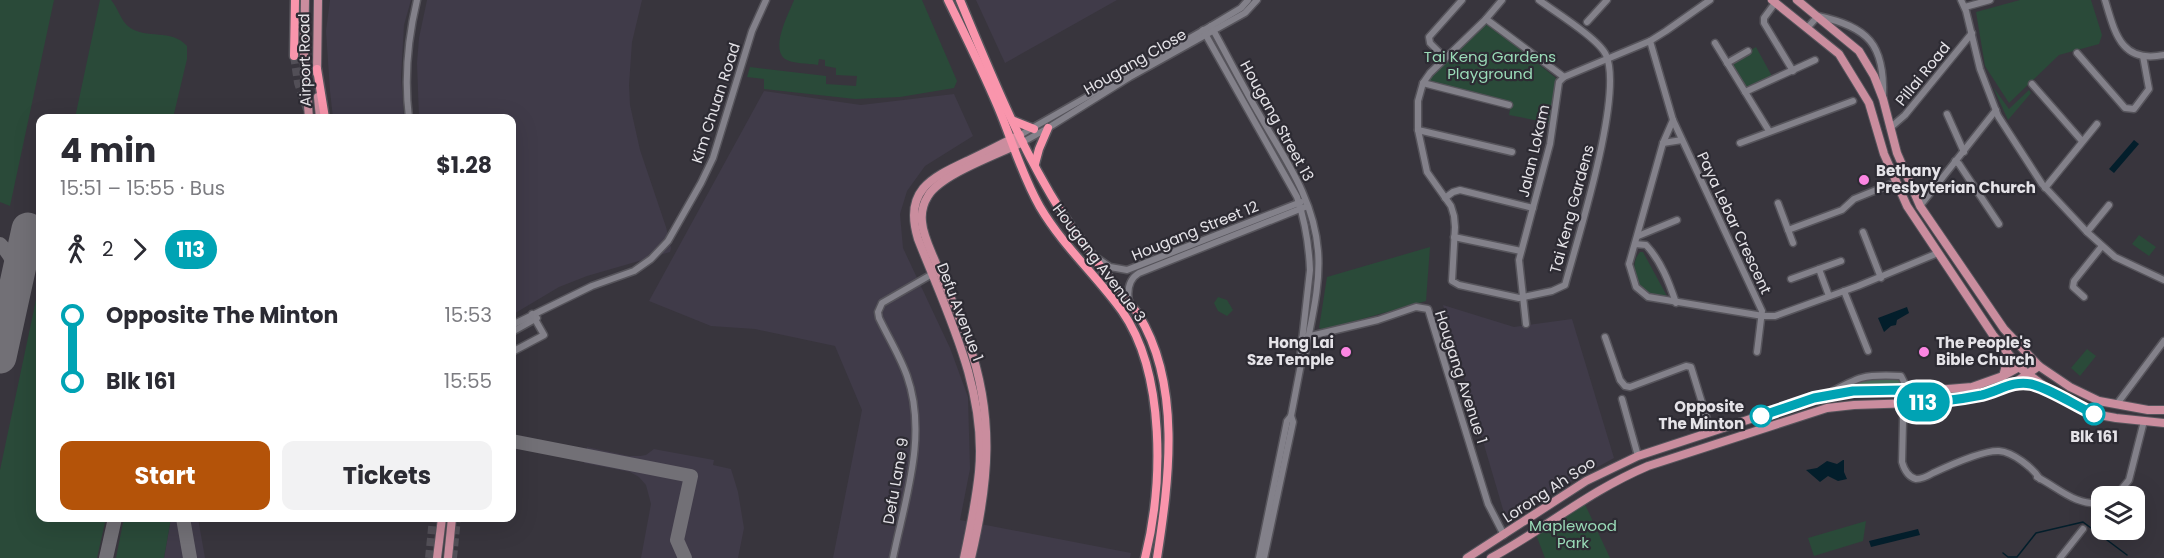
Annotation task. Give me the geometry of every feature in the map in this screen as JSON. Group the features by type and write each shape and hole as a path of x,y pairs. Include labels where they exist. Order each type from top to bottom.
{"highway":[{"path":"294,56 295,0"},
{"name":"Hougang Avenue 3","path":"948,0 998,108 1039,206 1075,256 1121,311 1139,341 1149,369 1155,422 1156,481 1145,558"},
{"name":"Hougang Avenue 3","path":"960,0 1021,139 1062,214 1137,312 1150,338 1159,365 1166,408 1168,466 1157,558"},
{"path":"317,69 323,114"},
{"path":"1013,120 1034,129"},
{"path":"1035,164 1048,128"}],"main road":[{"name":"Airport Road","path":"304,0 304,73 309,114"},
{"name":"Airport Road","path":"317,69 318,0"},
{"path":"1797,0 1859,51 1874,76 1883,99 1897,153 1920,206 2004,329 2036,363 2070,387 2099,401 2164,410"},
{"path":"1774,1 1839,54 1869,103 1884,154 1907,206 1993,335 2020,368 2060,398"},
{"path":"303,22 317,15"},
{"path":"1869,103 1877,104 1883,99"},
{"name":"Defu Avenue 1","path":"971,558 987,470 984,409 969,343 914,226 914,206 922,190 938,175 1021,139"},
{"name":"Defu Avenue 1","path":"935,272 969,374 979,434 979,470 964,558"},
{"path":"2003,376 2007,352"},
{"name":"Lorong Ah Soo","path":"1467,558 1593,477 1638,456 1820,397 1853,391 1972,387 2036,363"},
{"name":"Lorong Ah Soo","path":"1491,558 1605,486 1648,466 1827,408 1899,404 1977,396 1997,391 2013,384 2036,363"},
{"path":"2013,384 2035,385 2094,414 2164,423"},
{"path":"1899,404 1903,414"},
{"path":"437,558 442,522"},
{"path":"448,558 452,522"}],"street":[{"path":"410,114 407,73 412,21 417,0"},
{"name":"Kim Chuan Road","path":"516,323 540,317 541,312 591,286 634,271 651,259 668,242 713,158 752,31 766,0"},
{"name":"Hougang Close","path":"1021,139 1048,128 1205,33 1241,8 1248,0"},
{"name":"Hougang Close","path":"1213,28 1245,13 1257,0"},
{"path":"1445,58 1430,43 1429,37 1462,0"},
{"path":"1502,0 1423,83 1509,105"},
{"path":"1539,0 1600,46 1607,58"},
{"path":"1587,22 1607,0"},
{"path":"1486,19 1564,77 1650,41 1710,0"},
{"path":"1961,0 1965,7 1980,69 1996,110 2028,165 2045,188 2087,232 2115,257 2164,280"},
{"path":"1965,7 1990,0"},
{"path":"2105,0 2120,42 2134,53 2143,56 2164,55"},
{"path":"1774,1 1764,18 1764,23 1793,71"},
{"path":"1808,27 1818,16 1838,20 1851,26 1873,44 1883,66 1883,99"},
{"name":"Hougang Street 13","path":"1213,28 1260,116 1284,154 1304,204 1310,256 1311,302 1305,338"},
{"name":"Hougang Close","path":"1021,139 1034,129 1205,33"},
{"name":"Hougang Street 13","path":"1205,33 1304,204"},
{"name":"Pillai Road","path":"1890,128 1905,115 1972,33"},
{"name":"Paya Lebar Crescent","path":"1650,41 1673,120 1756,296 1763,316 1757,352"},
{"path":"1715,43 1769,131"},
{"path":"1727,63 1748,51"},
{"path":"2077,53 2125,108 2130,110 2134,110 2149,89 2143,56"},
{"name":"Tai Keng Gardens","path":"1423,83 1418,101 1418,130 1427,172 1453,211 1455,227 1451,277 1453,283 1507,297 1523,297 1552,291 1565,285 1596,169 1608,109 1607,58"},
{"path":"1745,92 1815,60"},
{"name":"Jalan Lokam","path":"1526,324 1519,260 1551,144 1559,82 1564,77"},
{"path":"2032,84 2082,141"},
{"path":"1740,143 1853,101"},
{"path":"1920,206 1996,110"},
{"path":"1947,114 1964,152"},
{"name":"Paya Lebar Crescent","path":"1673,120 1663,143 1629,264 1636,287 1648,297 1763,316 1779,315 1881,278 1938,253"},
{"path":"2045,188 2097,124"},
{"path":"1418,130 1512,152"},
{"name":"Paya Lebar Crescent","path":"1663,143 1682,140"},
{"path":"1955,161 1999,224"},
{"path":"1788,230 1842,210 1854,199 1896,182"},
{"path":"1445,198 1460,190 1533,208"},
{"path":"1778,203 1793,243"},
{"name":"Hougang Street 12","path":"1094,256 1110,267 1127,270 1304,204"},
{"name":"Hougang Street 12","path":"1130,304 1130,284 1134,276 1139,273 1304,204"},
{"path":"2087,232 2109,205"},
{"path":"1638,236 1677,220"},
{"path":"1863,232 1881,278"},
{"path":"1454,237 1521,251"},
{"path":"1635,244 1646,245 1651,251 1669,281 1676,303"},
{"path":"2084,297 2073,287 2073,284 2102,246"},
{"name":"Paya Lebar Crescent","path":"1791,279 1841,261"},
{"path":"1819,269 1829,296"},
{"name":"Defu Lane 9","path":"893,558 917,435 913,399 907,377 878,312 882,303 935,272"},
{"path":"1844,291 1868,351"},
{"name":"Hougang Avenue 1","path":"1305,338 1378,320 1416,307 1428,309 1488,504 1504,535"},
{"path":"516,350 544,335 533,317"},
{"name":"Kim Chuan Road","path":"516,329 533,317"},
{"path":"1605,337 1622,384 1625,386 1630,387 1686,366 1691,367 1711,432"},
{"path":"1264,558 1291,430 1301,364 1304,360 1305,338"},
{"path":"2117,404 2164,341"},
{"name":"Lorong Ah Soo","path":"1820,397 1850,380 1871,375 1901,376 1904,378 1904,390"},
{"path":"1899,404 1904,390"},
{"path":"1622,399 1638,456"},
{"path":"1903,414 1903,450 1911,472 1920,475 1933,473 1997,451 2010,455 2036,472 2040,479 2073,499 2091,504"},
{"path":"1259,558 1287,421 1292,416"},
{"path":"2124,486 2129,480 2144,421"},
{"path":"2060,558 2083,529"}],"shaded area":[{"path":"330,0 411,0 404,25 401,77 404,114 333,114 326,31"},
{"path":"427,0 642,0 632,42 630,105 640,150 666,227 670,252 587,276 559,287 516,313 516,114 419,114 417,63 419,38"},
{"path":"976,0 1117,0 1005,63"},
{"path":"764,91 861,105 954,94 973,136 925,166 907,191 900,214 903,248 950,348 968,397 970,469 960,520 1131,553 1130,558 833,558 862,410 835,346 755,329 711,326 649,301"},
{"path":"1443,305 1514,327 1572,319 1614,458 1556,490 1507,523"},
{"path":"587,447 629,456 646,455 654,449 714,460 713,465 731,469 738,492 744,528 738,558 641,558 651,504 646,485 630,472 584,463"},
{"path":"170,522 199,522 205,558 164,558"}],"green space":[{"path":"0,0 54,0 10,206 0,202"},
{"path":"100,0 111,0 126,24 136,31 174,37 187,46 187,59 174,114 76,114"},
{"path":"794,0 922,0 957,81 954,88 900,97 855,99 764,89 764,79 747,77 750,67 826,76 826,84 856,86 857,76 836,75 836,68 825,66 825,60 819,59 818,65 796,63 788,61 781,54 779,47 782,30"},
{"path":"2020,0 2091,0 2102,35 2099,44 2059,55 2009,103 1985,66 1976,12"},
{"name":"Tai Keng Gardens Playground","path":"1487,23 1556,78 1550,123 1509,115 1511,104 1427,82 1443,62"},
{"path":"1756,47 1773,78 1747,87 1730,62"},
{"path":"1993,87 2009,109 2029,90 2031,93 2008,120"},
{"path":"2139,235 2156,247 2149,256 2132,244"},
{"path":"1430,247 1426,301 1323,330 1319,328 1327,277"},
{"path":"1640,252 1643,252 1668,298 1652,296 1640,290 1634,266"},
{"path":"1218,297 1227,300 1233,310 1227,316 1218,311 1214,303"},
{"path":"36,300 36,522 105,522 97,558 0,558 0,470"},
{"path":"2087,349 2096,356 2080,376 2071,368"},
{"path":"1875,378 1900,379 1902,387 1840,391 1840,388 1858,381"},
{"name":"Maplewood Park","path":"1583,500 1610,558 1545,558 1535,532"},
{"path":"1866,521 1863,541 1814,556 1808,538"},
{"path":"123,522 170,522 164,558 116,558"}],"water":[{"path":"2134,140 2139,144 2114,173 2109,169"},
{"path":"1907,307 1909,313 1884,332 1878,318"},
{"path":"1843,460 1847,479 1838,481 1828,476 1820,482 1806,470 1817,468 1827,461 1837,464"},
{"path":"1918,529 1920,535 1871,547 1869,541"}],"waterway":[{"path":"2003,553 2008,557 2017,557 2036,533 2083,522 2127,555"}],"taxiway":[{"path":"0,244 12,262 16,283"},
{"path":"17,281 24,267 36,261"},
{"path":"516,442 691,476 677,540 685,558"},
{"path":"106,558 114,522"},
{"path":"184,522 190,558"}],"runway":[{"path":"0,357 28,229"}],"tunnel":[{"path":"294,56 298,83 307,110"},
{"path":"429,558 433,522"},
{"path":"453,558 457,522"}],"bus line":[{"name":"113","path":"1761,416 1814,398 1853,391 1904,390 1903,404 1977,396 2020,383 2042,388 2094,414"}],"place":[{"name":"Bethany Presbyterian Church","path":"1864,180"},
{"name":"Hong Lai Sze Temple","path":"1346,352"},
{"name":"The People's Bible Church","path":"1924,352"},
{"name":"Blk 161","path":"2094,414"},
{"name":"Opposite The Minton","path":"1761,416"}]}
